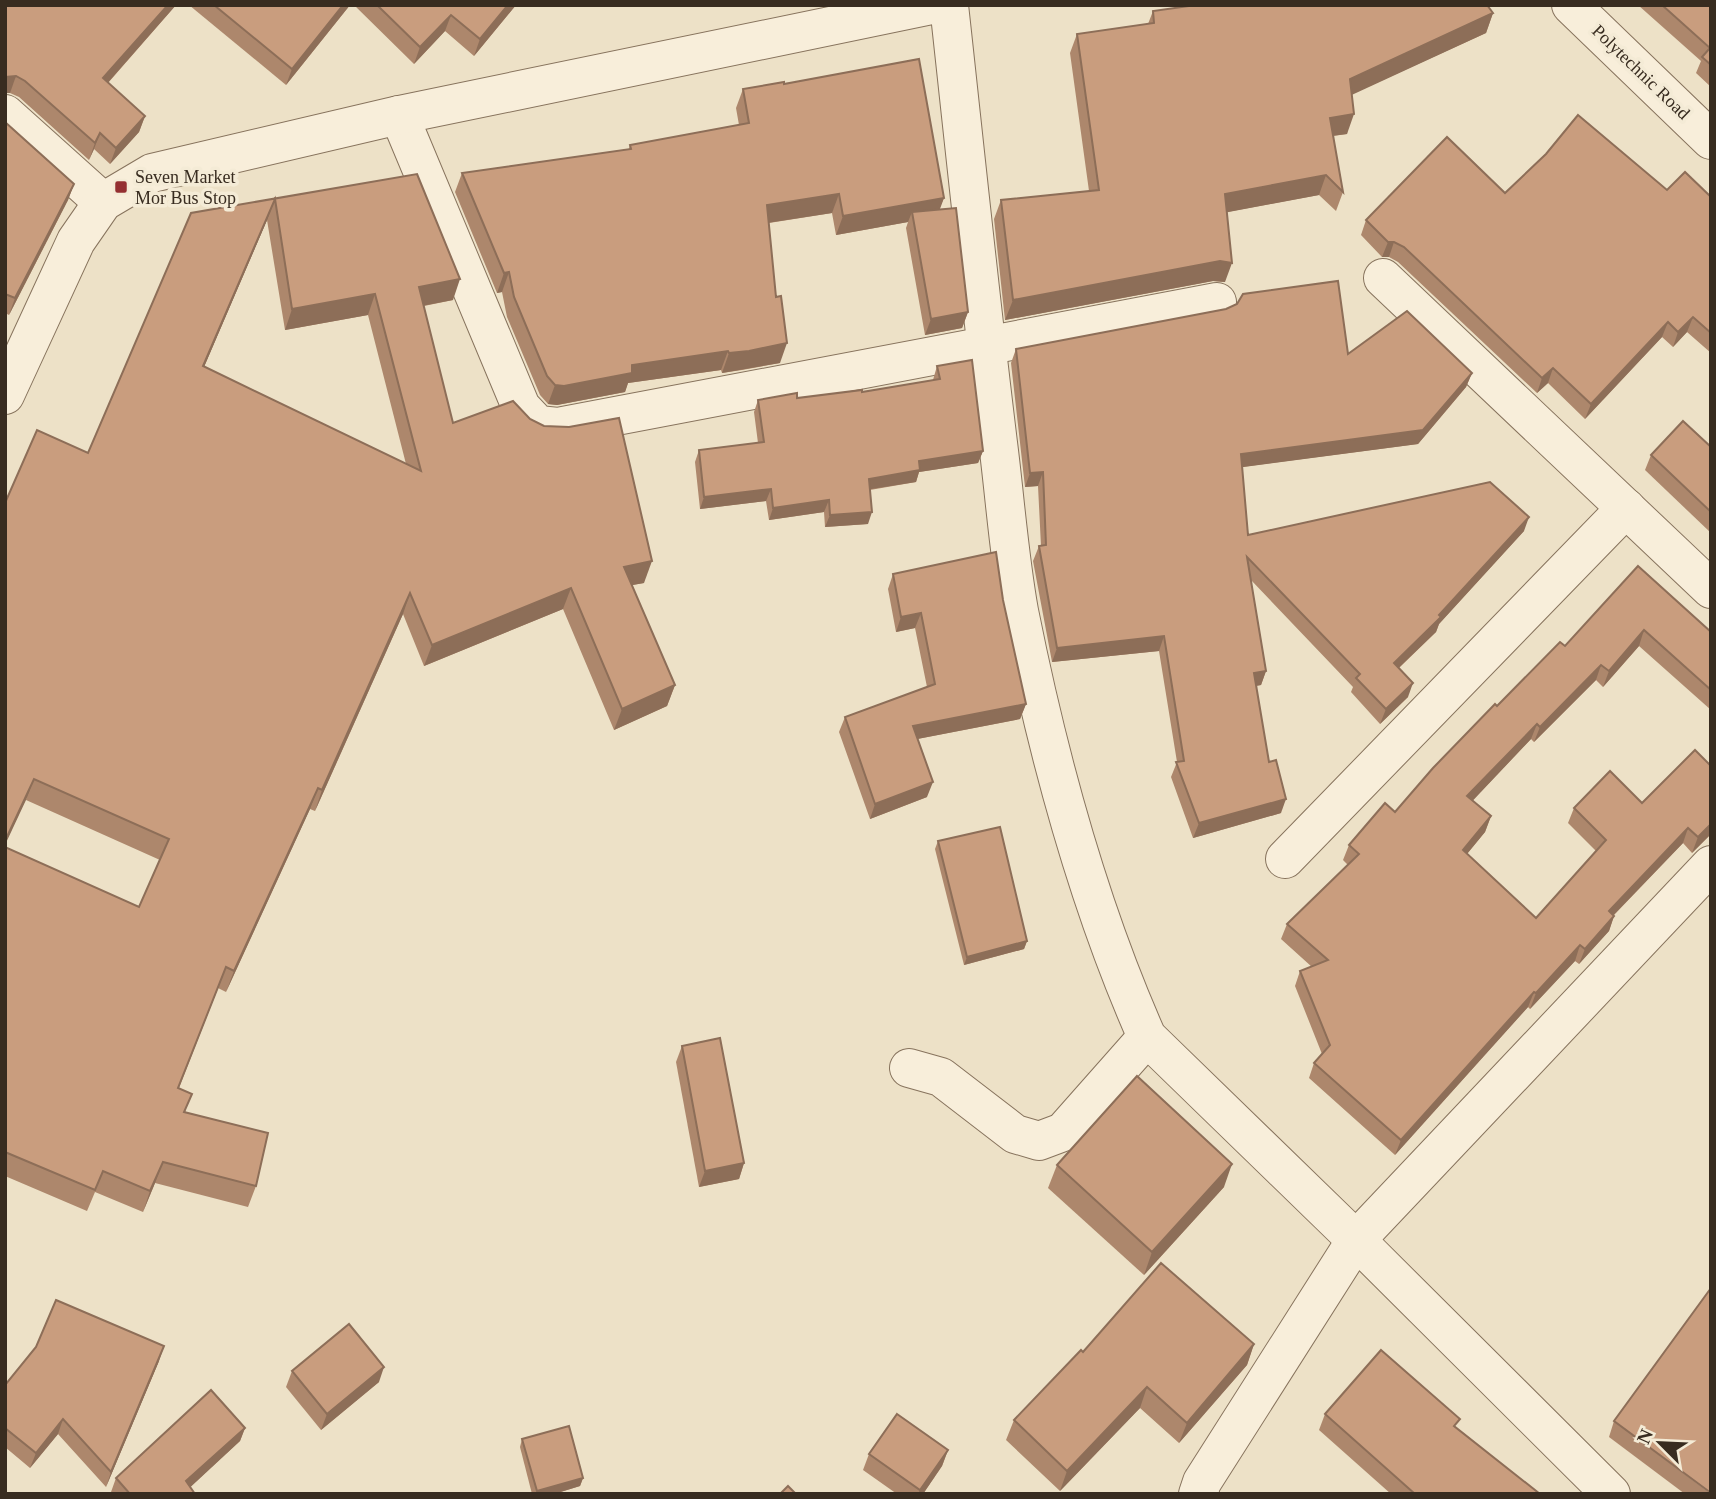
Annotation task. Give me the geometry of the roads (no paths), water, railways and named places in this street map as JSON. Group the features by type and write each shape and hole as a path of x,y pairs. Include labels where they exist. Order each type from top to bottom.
{"street":[{"path":"5,395 76,241 103,201 152,173 399,115 932,5"},
{"path":"949,5 986,346 1019,609 1050,747 1086,874 1129,997 1147,1037 1611,1494"},
{"name":"Polytechnic Road","path":"1571,5 1711,140"},
{"path":"5,114 103,201"},
{"path":"399,115 521,407 538,425 558,427 1217,302"},
{"path":"1383,278 1711,589"},
{"path":"1285,859 1626,508"},
{"path":"1198,1494 1202,1482 1356,1240 1709,869"},
{"path":"909,1069 941,1077 1015,1134 1039,1141 1063,1132 1147,1037"}],"place":[{"name":"Seven Market Mor Bus Stop","path":"121,187"}]}
